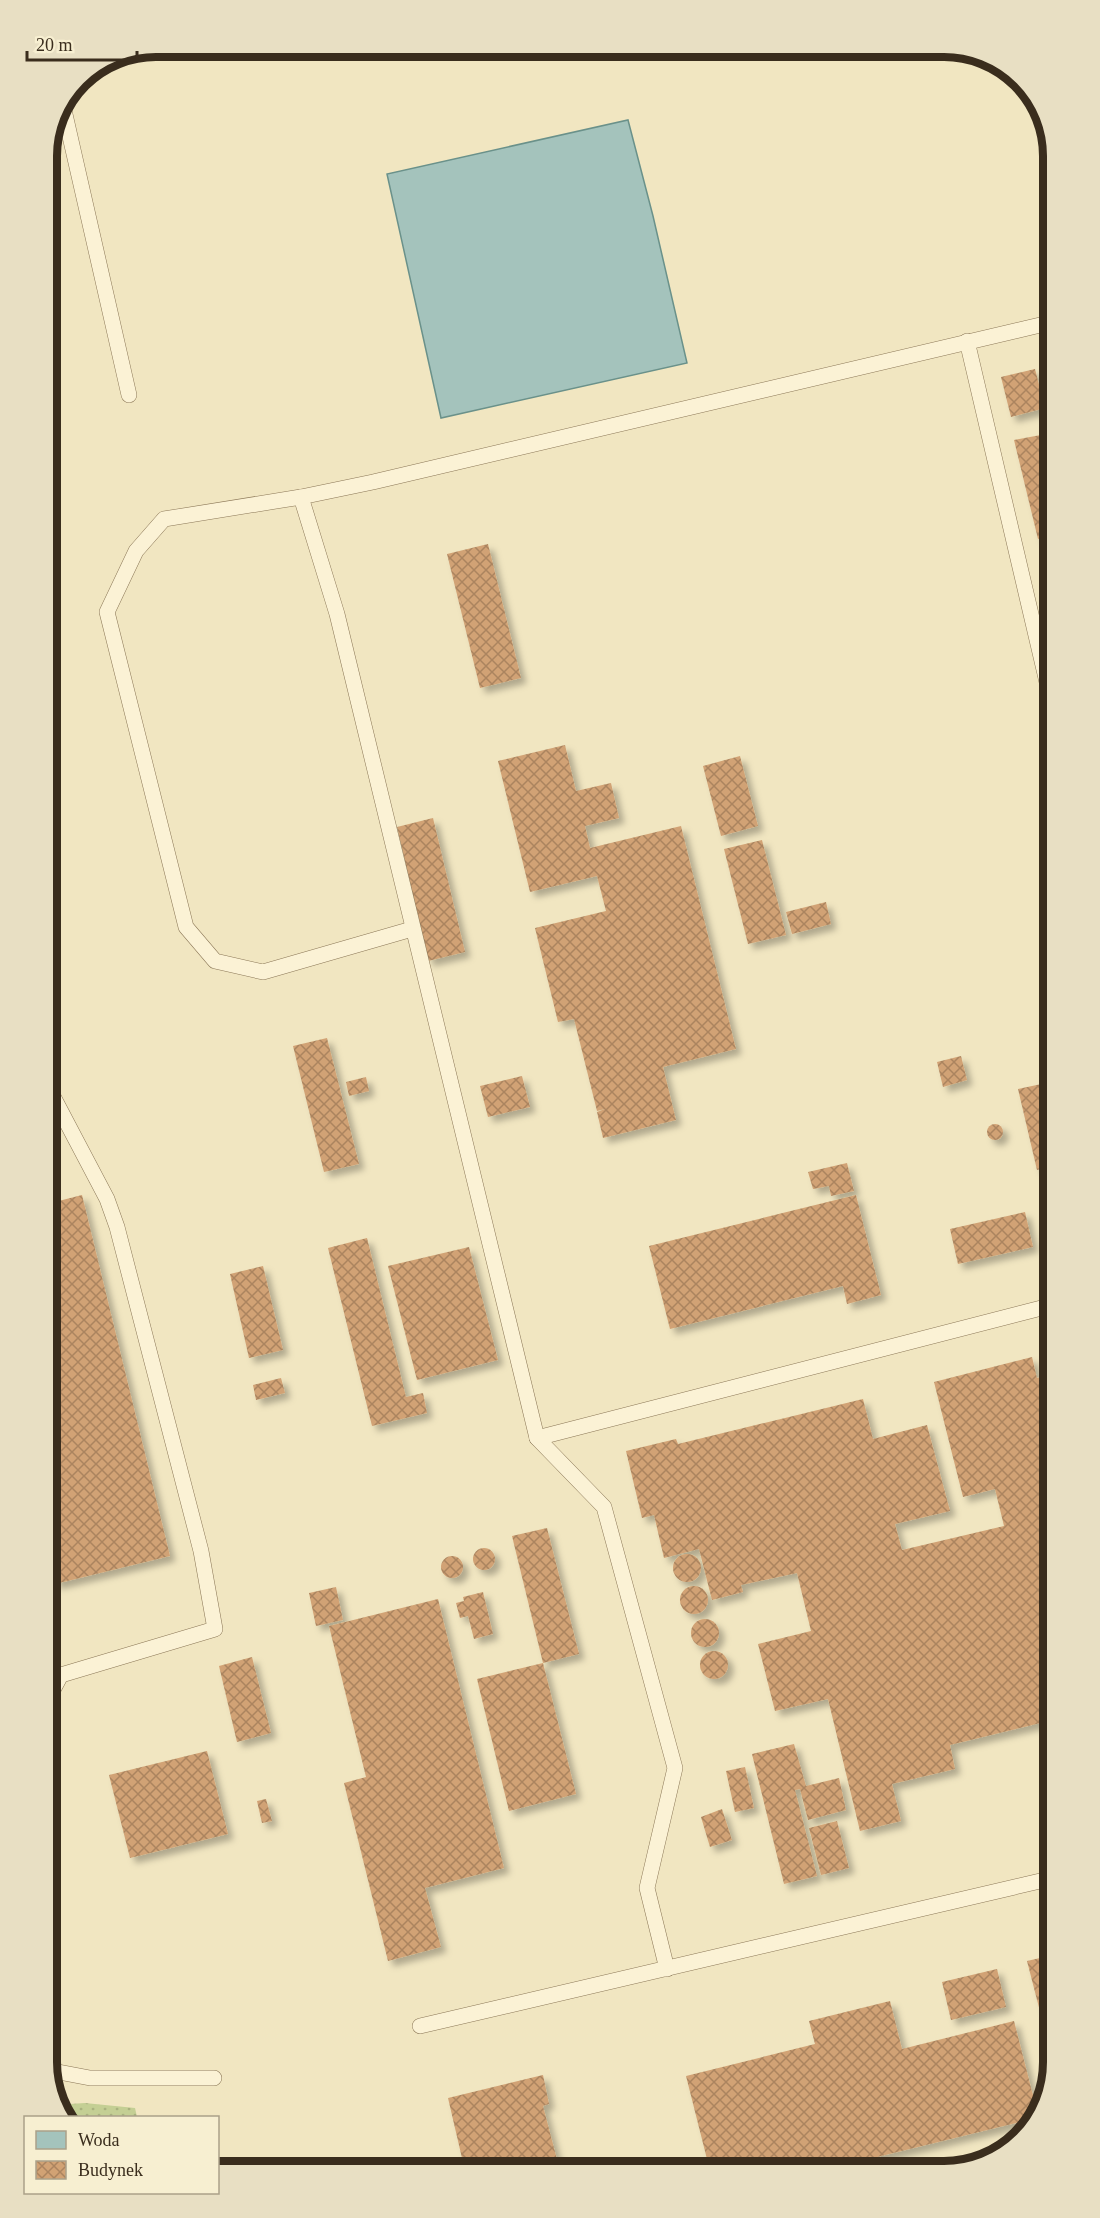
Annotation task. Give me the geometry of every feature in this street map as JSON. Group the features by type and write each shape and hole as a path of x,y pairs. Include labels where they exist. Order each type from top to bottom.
{"lane":[{"path":"66,117 129,395"},
{"path":"412,929 263,972 215,961 186,927 107,612 136,551 164,519 301,497 385,480 1043,324"},
{"path":"968,341 1043,665"},
{"path":"301,497 336,614 537,1438 604,1507 675,1768 646,1888 667,1969"},
{"path":"57,1104 107,1199 117,1227 201,1551 215,1629 61,1675 57,1682"},
{"path":"537,1438 1043,1308"},
{"path":"420,2026 1043,1880"},
{"path":"58,2072 90,2078 214,2078"}],"green space":[{"path":"85,2103 135,2108 137,2116 73,2116 67,2105"}],"water":[{"path":"628,120 687,363 441,418 387,174"}],"building":[{"path":"1035,369 1043,409 1011,417 1001,377"},
{"path":"1043,435 1043,538 1038,539 1014,440"},
{"path":"488,544 521,678 480,688 447,554"},
{"path":"565,745 576,791 611,783 619,818 585,826 590,848 681,826 736,1049 663,1067 676,1120 603,1138 597,1112 605,1109 597,1111 574,1019 558,1022 535,928 606,911 597,876 530,892 498,761"},
{"path":"740,756 758,826 721,836 703,766"},
{"path":"433,818 465,952 428,961 397,827"},
{"path":"762,840 786,935 748,944 724,849"},
{"path":"826,902 831,924 792,934 786,912"},
{"path":"327,1038 359,1164 324,1172 293,1046"},
{"path":"961,1056 967,1080 943,1087 937,1062"},
{"path":"522,1076 530,1107 488,1117 480,1086"},
{"path":"366,1077 369,1091 349,1096 346,1082"},
{"path":"1043,1084 1043,1168 1037,1170 1018,1089"},
{"path":"992,1124 998,1124 1003,1132 1001,1138 992,1140 987,1135 987,1129"},
{"path":"847,1163 854,1191 831,1196 829,1186 813,1189 808,1172"},
{"path":"82,1195 170,1556 57,1584 57,1201"},
{"path":"856,1195 881,1295 847,1304 843,1286 670,1329 649,1246"},
{"path":"1025,1212 1033,1247 958,1264 950,1229"},
{"path":"367,1238 406,1397 423,1393 427,1413 372,1426 328,1248"},
{"path":"469,1247 498,1360 417,1380 388,1266"},
{"path":"263,1266 283,1350 249,1358 230,1274"},
{"path":"1032,1357 1037,1378 1043,1376 1043,1722 950,1745 955,1769 892,1784 901,1821 860,1831 828,1699 775,1711 758,1644 811,1631 797,1573 741,1585 743,1592 712,1600 699,1549 664,1558 654,1515 642,1518 626,1451 676,1439 678,1444 863,1399 873,1439 927,1425 950,1511 895,1524 902,1550 1004,1526 995,1489 963,1497 934,1382"},
{"path":"281,1378 285,1393 256,1400 253,1385"},
{"path":"547,1528 579,1654 543,1663 512,1536"},
{"path":"480,1548 488,1548 495,1555 495,1563 488,1570 480,1570 473,1563 473,1555"},
{"path":"687,1554 697,1558 701,1568 697,1578 687,1582 677,1578 673,1568 677,1558"},
{"path":"448,1556 456,1556 463,1563 463,1571 456,1578 448,1578 441,1571 441,1563"},
{"path":"694,1586 704,1590 708,1600 704,1610 694,1614 684,1610 680,1600 684,1590"},
{"path":"336,1587 343,1620 316,1626 309,1593"},
{"path":"483,1592 493,1634 474,1639 468,1616 460,1618 456,1603 464,1601 463,1597"},
{"path":"438,1599 504,1868 425,1888 441,1947 388,1961 344,1783 366,1777 329,1626"},
{"path":"705,1619 715,1623 719,1633 715,1643 705,1647 695,1643 691,1633 695,1623"},
{"path":"714,1651 724,1655 728,1665 724,1675 714,1679 704,1675 700,1665 704,1655"},
{"path":"252,1657 271,1733 237,1742 219,1666"},
{"path":"543,1663 576,1794 509,1811 477,1679"},
{"path":"794,1744 806,1786 839,1778 846,1810 808,1820 800,1789 795,1790 817,1876 784,1884 752,1754"},
{"path":"207,1751 228,1834 130,1858 109,1775"},
{"path":"745,1767 754,1808 735,1812 726,1771"},
{"path":"266,1799 272,1821 262,1823 257,1801"},
{"path":"722,1809 732,1840 710,1847 701,1817"},
{"path":"837,1821 849,1868 821,1875 809,1828"},
{"path":"1043,1957 1043,2023 1027,1961"},
{"path":"997,1969 1006,2007 951,2020 942,1982"},
{"path":"890,2001 902,2049 1014,2021 1035,2102 1023,2121 861,2161 707,2161 686,2076 815,2044 809,2021"},
{"path":"543,2075 549,2104 543,2106 557,2161 463,2161 448,2098"}]}
